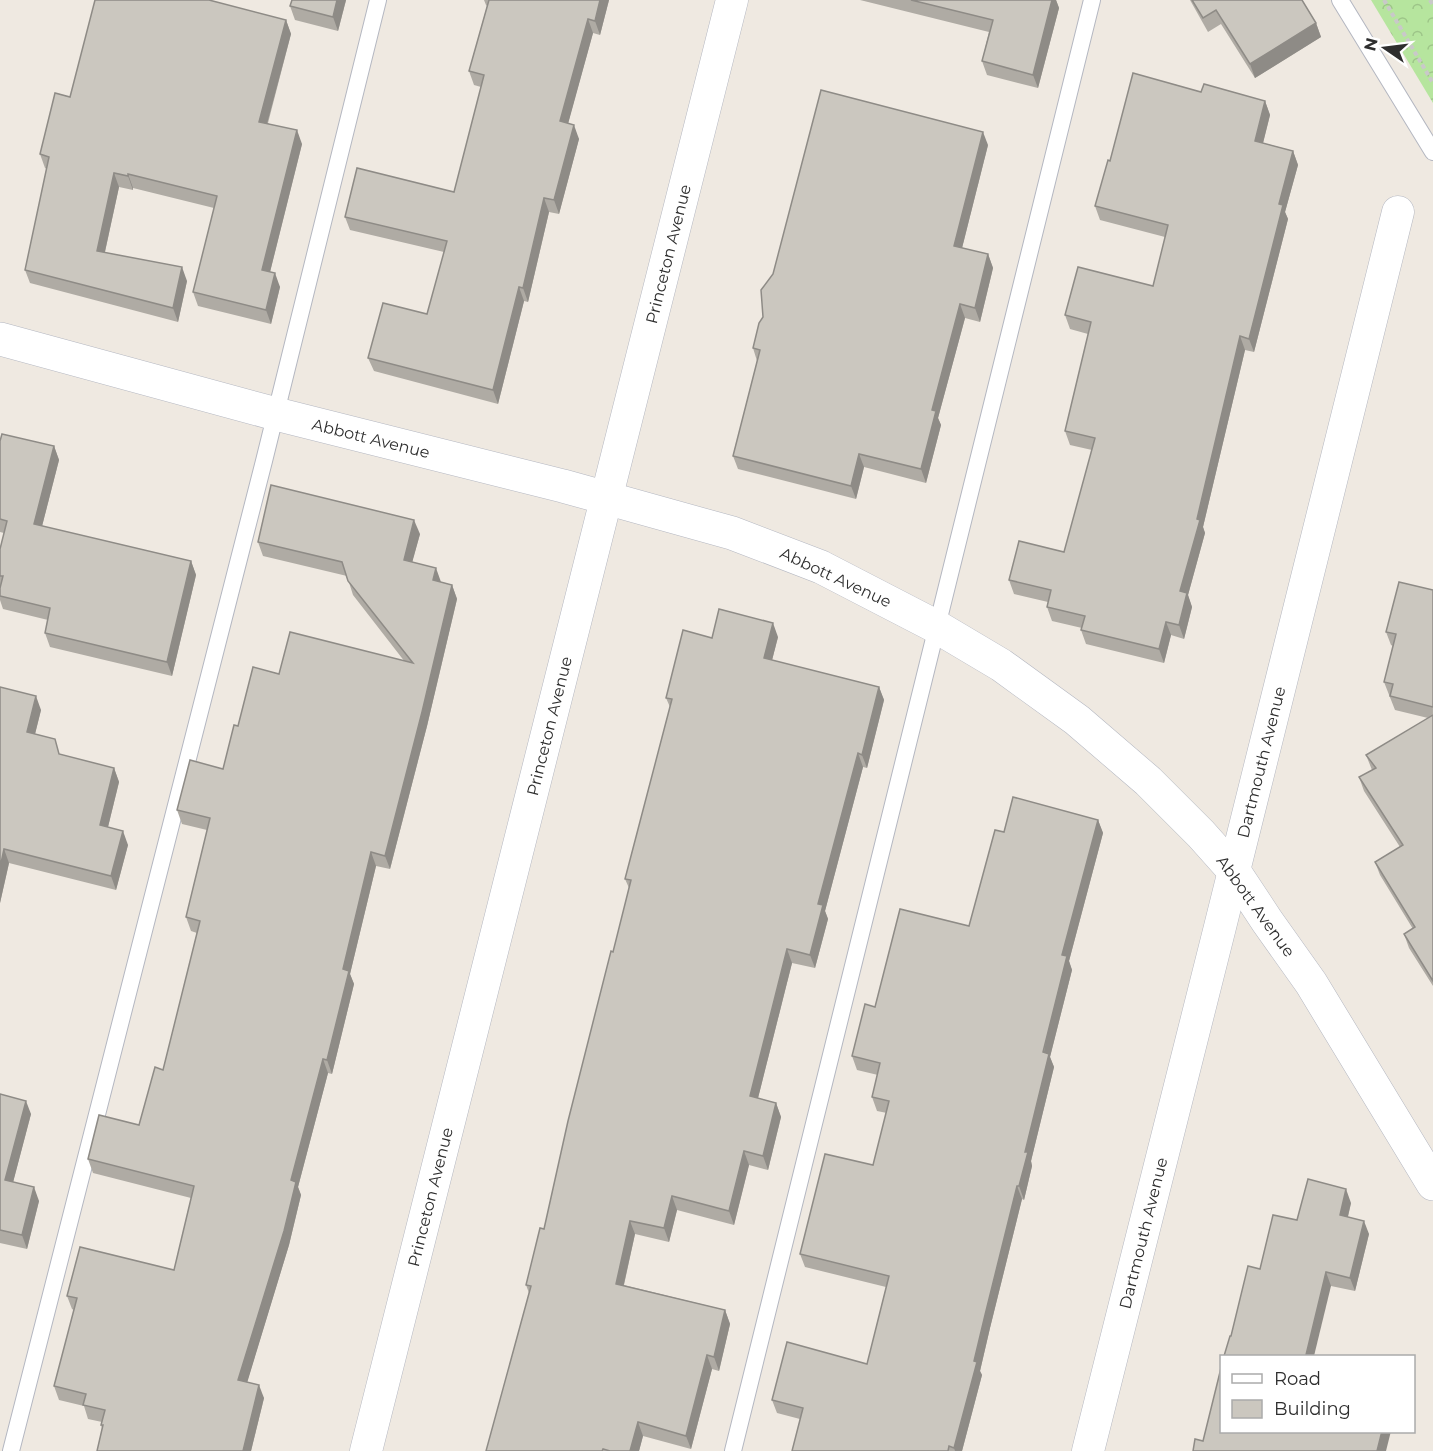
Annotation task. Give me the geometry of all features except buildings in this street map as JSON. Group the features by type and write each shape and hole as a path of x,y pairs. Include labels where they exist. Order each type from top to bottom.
{"street":[{"name":"Princeton Avenue","path":"366,1451 732,0"},
{"name":"Dartmouth Avenue","path":"1088,1451 1398,212"},
{"name":"Abbott Avenue","path":"0,339 276,414 607,498 732,533 821,567 938,627 1001,665 1077,720 1148,781 1234,871 1266,921 1311,983 1433,1184"}],"lane":[{"path":"11,1451 276,414 378,0"},
{"path":"732,1451 1092,0"},
{"path":"1340,0 1433,152"}],"path":[{"path":"1384,0 1433,83"},
{"path":"1430,0 1433,5"}],"green space":[{"path":"1371,0 1433,0 1433,103"}]}
